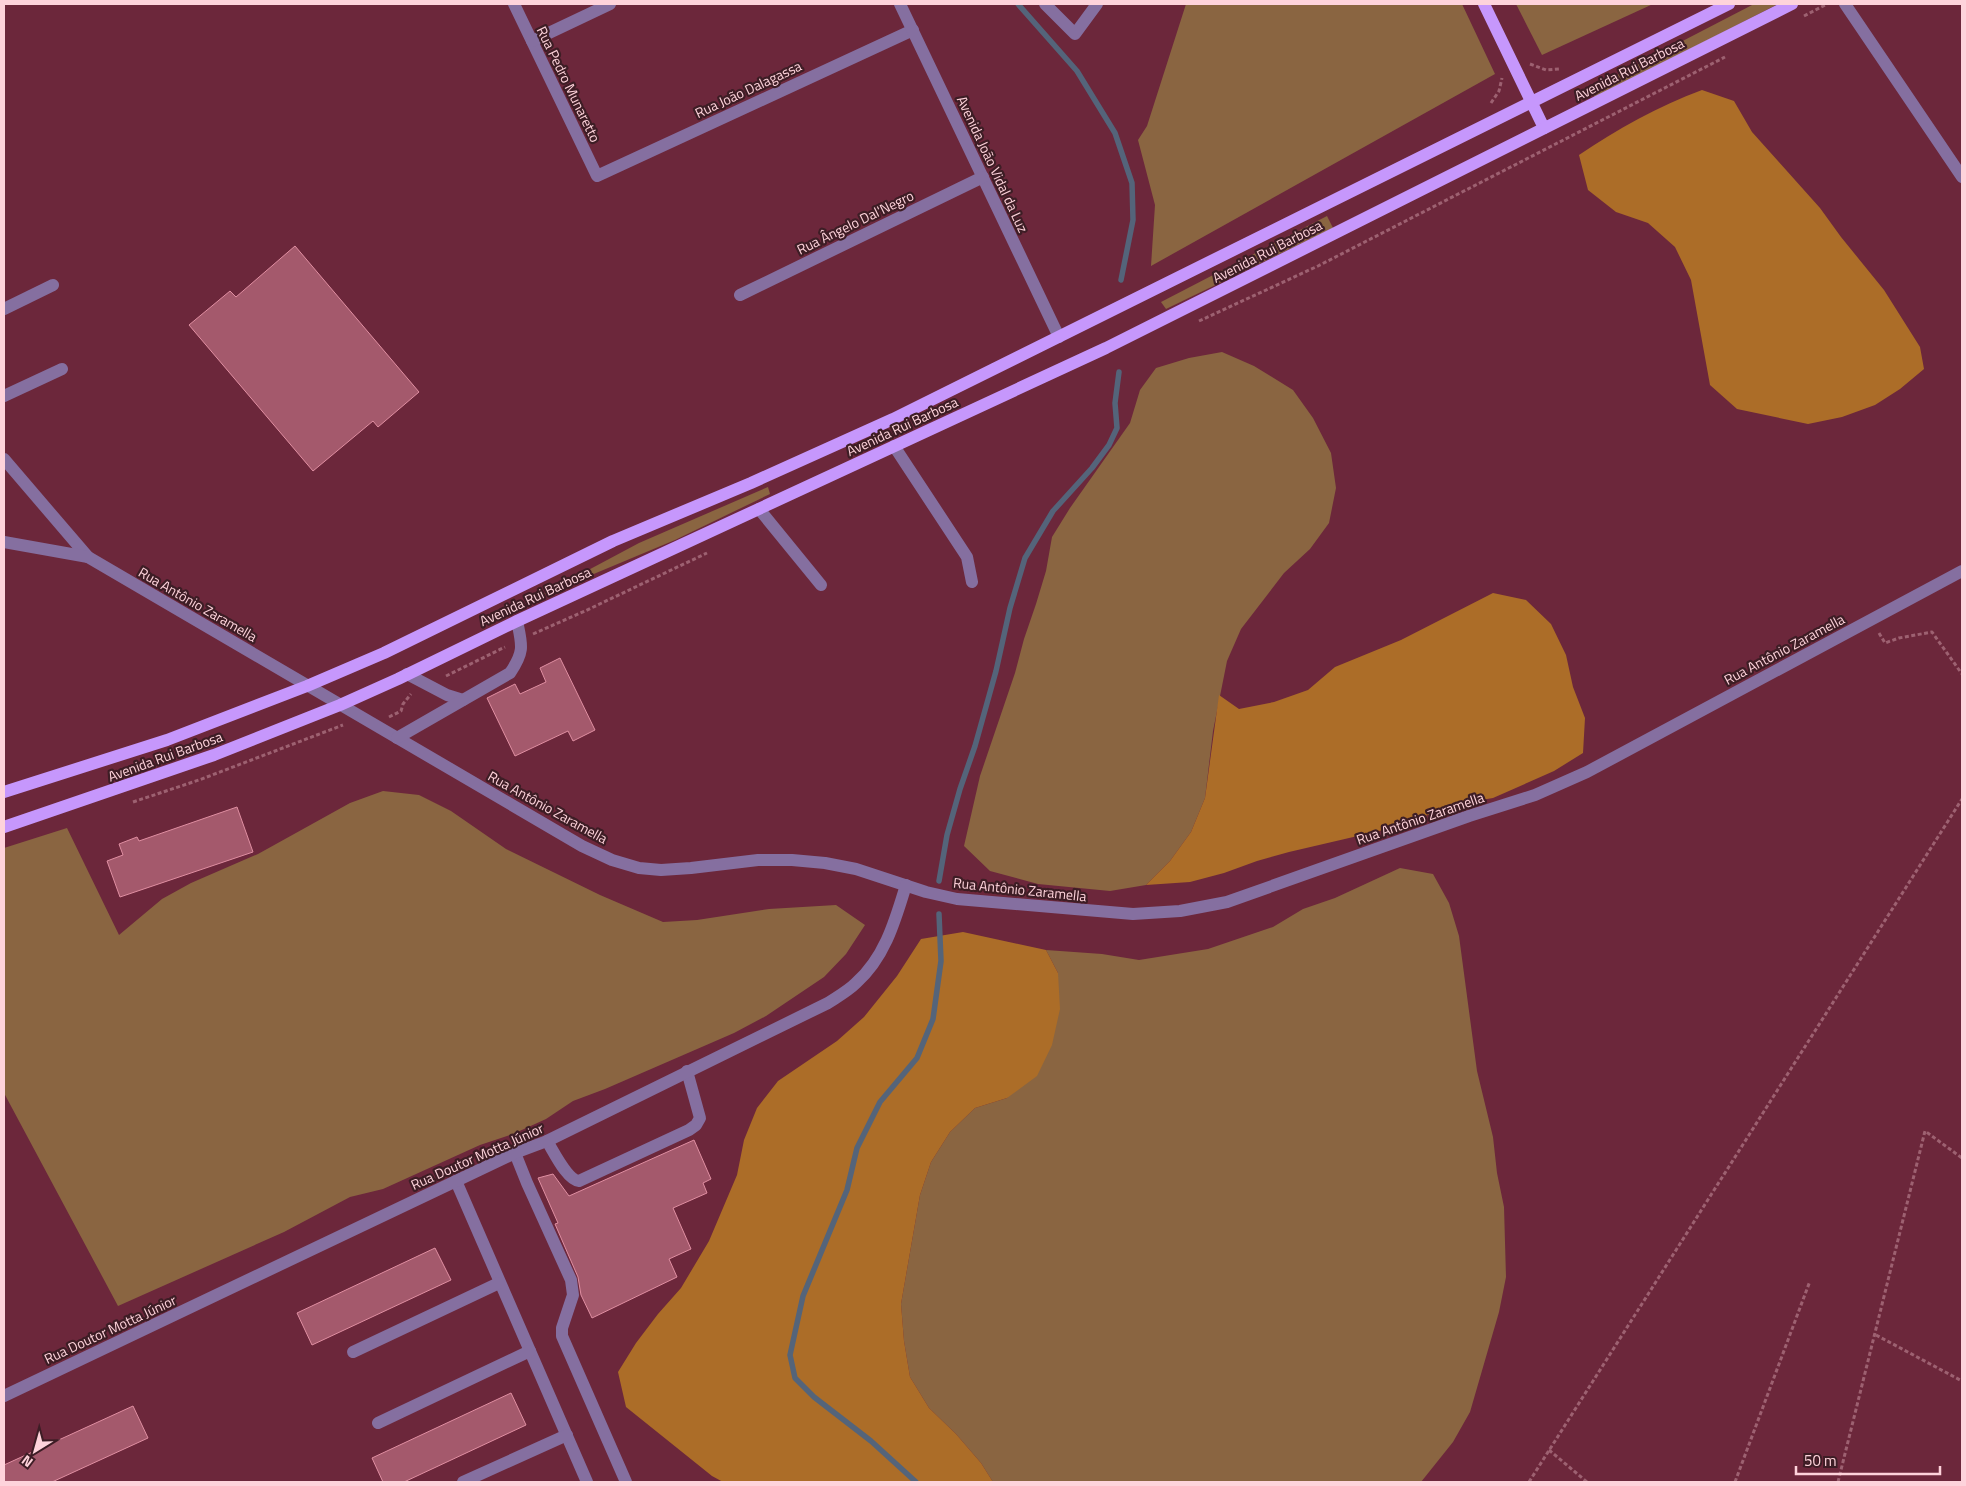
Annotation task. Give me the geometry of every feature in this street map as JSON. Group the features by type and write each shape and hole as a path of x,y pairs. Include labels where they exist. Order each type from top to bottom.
{"main road":[{"path":"1484,4 1544,128"},
{"name":"Avenida Rui Barbosa","path":"4,792 167,740 308,686 384,653 622,538 830,448 1059,337 1729,4"},
{"name":"Avenida Rui Barbosa","path":"4,827 160,774 340,705 1106,348 1792,4"}],"street":[{"name":"Rua Pedro Munaretto","path":"514,4 597,176"},
{"path":"532,41 610,4"},
{"name":"Avenida João Vidal da Luz","path":"900,4 1059,337"},
{"path":"1044,4 1075,34 1097,4"},
{"path":"1845,4 1962,177"},
{"name":"Rua João Dalagassa","path":"597,176 913,30"},
{"name":"Rua Ângelo Dal'Negro","path":"740,295 982,177"},
{"path":"4,309 53,285"},
{"path":"4,396 62,369"},
{"path":"894,446 967,557 972,582"},
{"path":"4,459 88,557"},
{"path":"759,509 821,585"},
{"path":"4,542 88,557"},
{"name":"Rua Antônio Zaramella","path":"88,557 582,846 612,860 639,868 671,869 758,860 792,860 825,863 856,869 926,892 957,899 1133,914 1180,911 1227,902 1469,816 1535,795 1587,772 1962,571"},
{"path":"397,738 510,673 520,660 522,645 517,621"},
{"path":"407,674 447,695 463,700"},
{"name":"Rua Doutor Motta Júnior","path":"4,1396 515,1153 547,1141 828,1003 856,984 877,961 887,941 906,885"},
{"path":"547,1141 566,1172 573,1179 579,1181 689,1130 696,1125 700,1118 687,1071"},
{"path":"515,1153 571,1280 573,1296 562,1328 562,1336 626,1482"},
{"path":"456,1181 587,1482"},
{"path":"353,1352 499,1283"},
{"path":"378,1423 530,1351"},
{"path":"463,1482 567,1435"}],"path":[{"path":"1532,63 1546,70 1560,69"},
{"path":"1492,102 1499,91 1501,78"},
{"path":"1870,620 1885,643 1899,638 1932,632 1962,674"},
{"path":"401,711 408,696"},
{"path":"1529,1482 1962,799"},
{"path":"1838,1482 1876,1335 1925,1131 1962,1158"},
{"path":"1736,1482 1810,1282"},
{"path":"1876,1335 1962,1381"},
{"path":"1549,1450 1587,1482"}],"shaded area":[{"path":"1186,4 1462,4 1495,74 1151,266 1155,205 1138,140 1147,126"},
{"path":"1516,4 1653,4 1542,55"},
{"path":"1754,4 1778,4 1595,98 1590,89"},
{"path":"1702,90 1734,101 1752,132 1820,208 1884,290 1920,347 1924,369 1900,389 1875,405 1842,417 1808,424 1737,409 1710,385 1691,280 1675,247 1648,223 1616,212 1588,190 1579,155 1639,119 1670,103"},
{"path":"1327,216 1333,228 1166,309 1161,302"},
{"path":"1222,352 1254,366 1293,390 1313,418 1331,453 1336,488 1329,523 1310,549 1284,573 1241,629 1227,661 1213,731 1205,798 1191,832 1170,861 1146,885 1110,891 1038,884 990,871 964,846 980,776 1015,673 1046,571 1052,537 1070,508 1130,423 1140,390 1156,368 1189,358"},
{"path":"768,487 770,494 675,540 534,599 639,543"},
{"path":"1493,593 1526,600 1551,624 1566,655 1573,687 1585,718 1583,753 1554,771 1493,798 1458,804 1392,828 1289,852 1190,882 1146,885 1170,861 1191,832 1205,798 1219,695 1239,709 1274,702 1308,690 1335,667 1401,640"},
{"path":"383,791 419,795 451,811 506,849 600,895 663,922 697,920 769,909 836,905 865,925 846,954 824,977 766,1016 734,1033 573,1101 546,1119 513,1134 480,1145 383,1189 350,1197 284,1232 118,1306 4,1093 4,848 67,828 119,935 162,899 191,883 258,854 350,803"},
{"path":"1400,868 1433,874 1449,903 1459,936 1477,1071 1493,1137 1497,1173 1504,1207 1506,1277 1499,1312 1470,1412 1453,1442 1421,1482 993,1482 981,1463 956,1434 929,1408 910,1377 904,1341 901,1304 920,1195 931,1162 950,1132 975,1108 1007,1098 1058,973 1046,950 1102,954 1139,960 1208,949 1273,927 1303,909 1335,898"},
{"path":"963,932 1046,950 1058,973 1060,1009 1052,1045 1037,1076 1007,1098 975,1108 950,1132 931,1162 920,1195 901,1304 904,1341 910,1377 929,1408 956,1434 981,1463 993,1482 723,1482 712,1476 626,1407 618,1372 636,1343 681,1288 709,1241 737,1175 744,1140 757,1108 778,1081 837,1041 864,1017 897,976 921,939"}],"building":[{"path":"295,246 419,392 378,427 373,421 313,471 189,325 230,291 236,297"},
{"path":"560,658 595,730 573,741 568,731 515,756 487,698 515,684 520,694 546,682 540,668"},
{"path":"237,807 253,852 120,897 107,861 123,855 119,844 137,837 139,841"},
{"path":"694,1140 711,1179 703,1183 707,1193 673,1208 691,1249 669,1259 677,1277 592,1318 581,1295 578,1277 555,1224 558,1223 538,1178 553,1174 569,1196"},
{"path":"435,1248 451,1280 312,1345 297,1313"},
{"path":"511,1393 526,1425 404,1482 383,1482 372,1458"},
{"path":"133,1406 148,1438 52,1482 4,1482 4,1465"}],"waterway":[{"path":"1018,4 1077,71 1115,133 1132,183 1133,220 1121,280"},
{"path":"939,881 947,835 975,746 996,671 1010,608 1025,558 1053,511 1092,468 1109,445 1117,428 1115,403 1119,372"},
{"path":"916,1482 871,1441 814,1397 795,1378 790,1355 803,1296 847,1190 857,1148 880,1102 917,1058 933,1019 941,961 939,914"}]}
